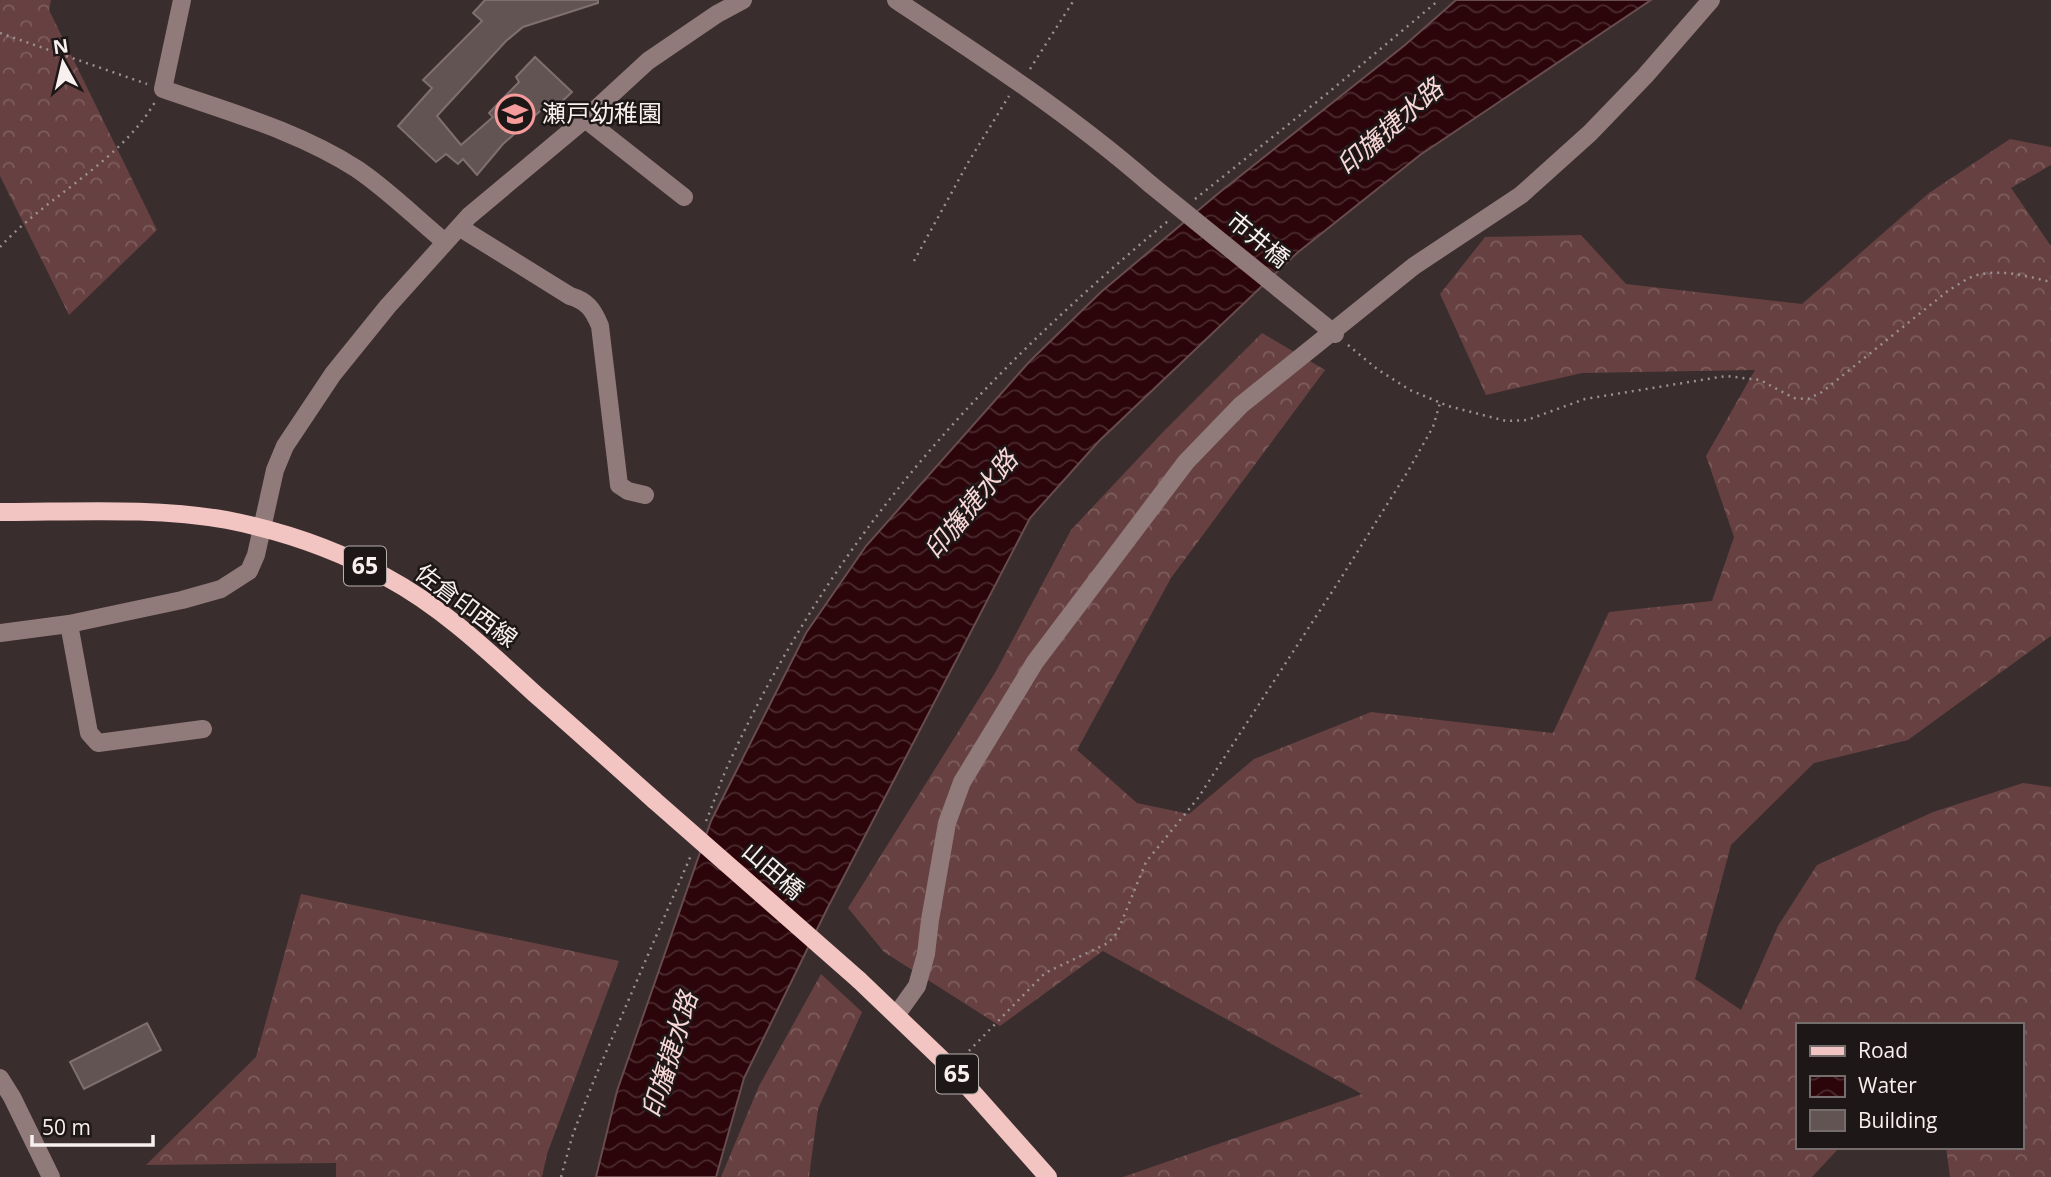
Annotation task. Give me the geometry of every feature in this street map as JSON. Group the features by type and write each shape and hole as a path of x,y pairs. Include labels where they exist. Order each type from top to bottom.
{"main road":[{"name":"佐倉印西線","path":"0,512 158,514 224,520 301,538 344,555 387,577 439,610 478,641 654,800"},
{"name":"山田橋","path":"654,800 897,1014"},
{"name":"65","path":"897,1014 952,1069 1048,1177"}],"street":[{"path":"182,0 163,89 262,123 318,146 359,171 444,242"},
{"path":"0,633 69,624 221,589 249,571 256,555 275,470 285,446 333,374 444,242 469,216 585,119 648,61 717,14 743,0"},
{"name":"市井橋","path":"897,0 1019,82 1101,142 1335,334"},
{"path":"897,1014 917,986 926,954 947,823 962,782 1035,662 1186,462 1241,405 1392,284 1531,186 1599,124 1711,0"},
{"path":"585,119 684,197"},
{"path":"459,227 569,296 584,300 595,313 600,326 619,485 628,491 645,495"},
{"path":"69,624 89,733 98,743 203,729"},
{"path":"0,1078 51,1177"}],"path":[{"path":"914,261 969,161 1074,0"},
{"path":"1186,206 1439,0"},
{"path":"0,33 163,89 144,121 0,247"},
{"path":"705,822 748,724 794,640 853,548 908,474 1038,335 1176,214"},
{"path":"1335,334 1377,369 1410,390 1440,403 1506,421 1527,420 1585,399 1726,376 1760,380 1794,398 1808,399 1822,392 1950,290 1973,276 1996,273 2023,275 2051,282"},
{"path":"952,1069 1045,973 1108,943 1117,933 1146,862 1198,797 1334,590 1433,427 1440,403"},
{"path":"561,1177 573,1134 594,1080 694,847"}],"green space":[{"path":"0,0 51,0 49,10 157,230 69,315 0,176"},
{"path":"2010,139 2051,147 2051,165 2011,188 2051,246 2051,636 1908,740 1814,763 1731,845 1695,979 1741,1010 1778,926 1817,865 1933,812 2023,783 2051,787 2051,1177 1950,1177 1946,1149 2023,1149 2023,1023 1796,1023 1796,1149 1838,1149 1812,1177 1123,1177 1362,1094 1103,951 1000,1026 884,952 848,908 995,673 1071,530 1163,432 1262,333 1325,370 1171,578 1077,750 1137,803 1189,814 1254,759 1371,712 1553,733 1609,612 1712,601 1734,537 1706,456 1755,370 1582,373 1486,395 1440,294 1485,237 1581,235 1626,284 1802,304 1929,193"},
{"path":"301,894 619,961 547,1154 542,1177 336,1177 336,1163 146,1165 256,1057"},
{"path":"821,974 862,1012 818,1109 809,1177 721,1177 759,1086"}],"water":[{"name":"印旛捷水路","path":"1456,0 1651,0 1420,155 1297,253 1099,441 1030,518 827,909 744,1078 716,1177 596,1177 617,1091 711,821 806,633 866,546 1030,361 1101,292 1220,192 1405,45"}],"building":[{"path":"485,0 598,0 598,3 523,27 506,41 437,116 461,145 493,117 489,113 519,82 516,77 535,57 572,92 556,107 548,104 503,144 477,175 463,159 458,164 446,154 436,162 398,126 432,88 423,80 482,21 473,13"},
{"path":"147,1023 161,1050 84,1089 70,1062"}],"place":[{"name":"瀬戸幼稚園","path":"515,114"}]}
